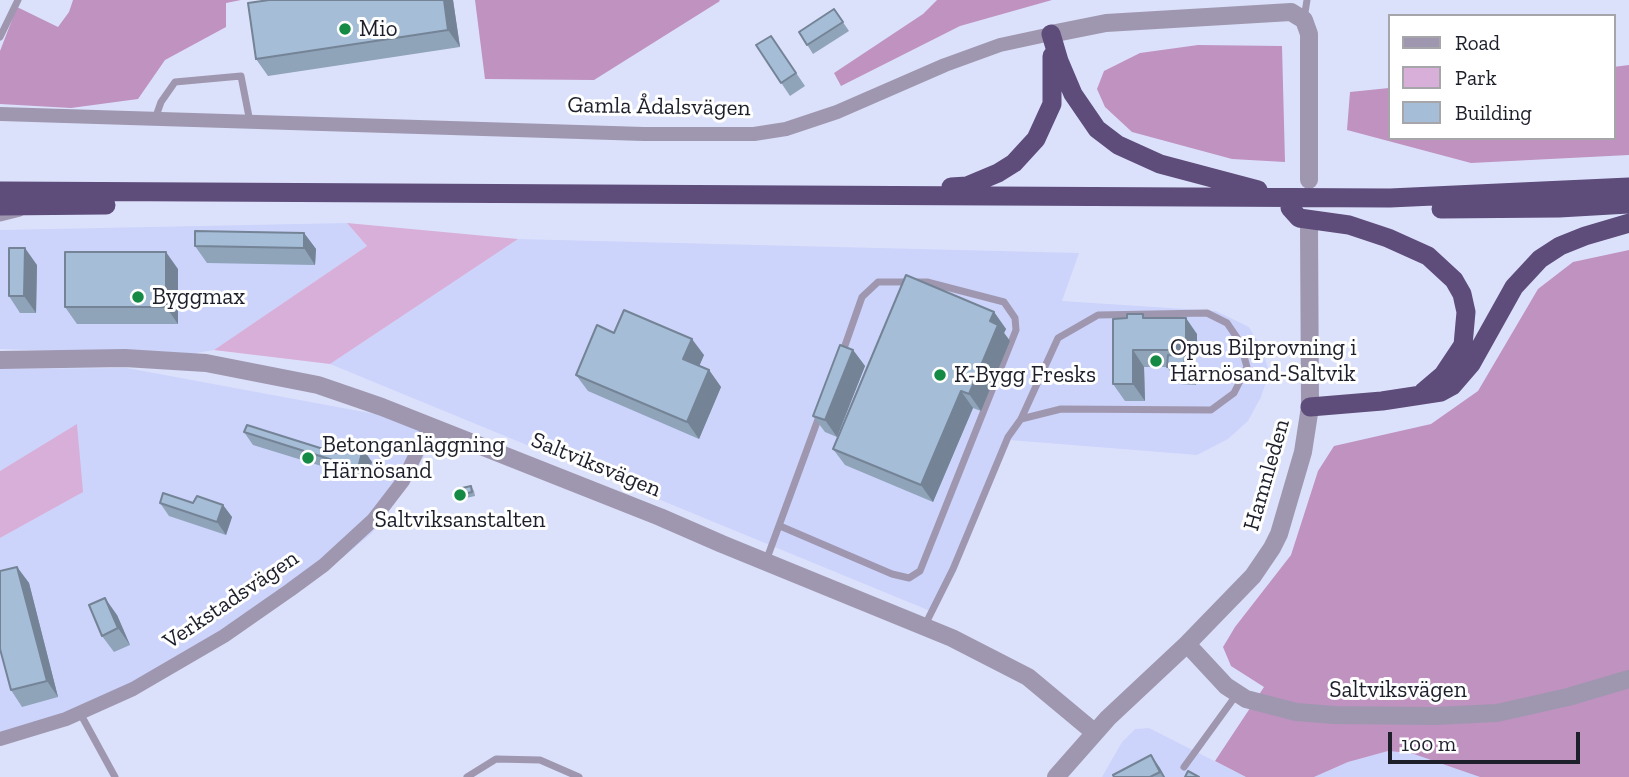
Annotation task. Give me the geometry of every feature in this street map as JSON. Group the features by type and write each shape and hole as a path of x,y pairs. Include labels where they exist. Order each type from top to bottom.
{"highway":[{"path":"936,196 951,187 967,186 998,173 1014,163 1036,139 1052,104 1054,80 1051,34"},
{"path":"1051,34 1059,61 1084,113 1097,129 1118,145 1181,171 1274,194 1292,203 1299,218 1349,225 1388,238 1429,256 1454,279 1462,294 1466,312 1463,345 1443,375 1420,395"},
{"path":"0,206 319,202 1292,203 1629,187"},
{"path":"0,191 936,196 1510,209 1629,204"},
{"path":"1310,407 1441,392 1452,386 1462,377 1514,287 1540,259 1560,246 1629,223"}],"street":[{"name":"Gamla Ådalsvägen","path":"0,114 657,134 754,134 786,129 837,112 945,65 1000,45 1051,34 1105,23 1269,12 1291,12 1304,20"},
{"path":"1304,20 1309,34 1309,180"},
{"name":"Hamnleden","path":"1056,777 1094,732 1187,644 1253,576 1272,548 1296,478 1310,407 1309,227"},
{"name":"Saltviksvägen","path":"0,360 125,358 206,363 318,385 462,438 925,626 1028,677 1094,732"},
{"name":"Verkstadsvägen","path":"0,739 80,713 133,689 194,654 281,597 324,565 373,520 407,472 429,427"},
{"name":"Saltviksvägen","path":"1187,644 1208,669 1237,694 1268,707 1296,712 1445,716 1497,713 1629,679"}],"lane":[{"path":"0,37 18,0"},
{"path":"1304,20 1307,0"},
{"path":"155,119 161,102 175,82 241,76 250,122"},
{"path":"0,218 39,205"},
{"path":"780,526 892,573 909,578 920,571 1016,330 1015,318 1004,302 927,282 878,282 862,297 839,360"},
{"path":"925,626 953,569 1008,437 1021,419 1058,338 1098,315 1206,313 1227,323 1240,342 1247,367 1234,393 1211,411 1061,409 1021,419"},
{"path":"765,561 821,411"},
{"path":"1184,767 1237,694"},
{"path":"80,713 115,777"},
{"path":"467,777 496,759 540,760 579,777"}],"shaded area":[{"path":"73,0 241,0 226,3 226,27 165,60 138,99 71,108 0,104 0,51 17,7 58,27 69,12"},
{"path":"475,0 720,1 594,80 485,79"},
{"path":"937,0 1052,0 960,26 841,86 834,73 923,14"},
{"path":"1198,45 1282,46 1285,162 1232,159 1132,132 1105,107 1097,89 1104,71 1140,53"},
{"path":"1629,65 1629,155 1471,163 1347,130 1350,92 1388,88 1388,140 1615,140 1615,67"},
{"path":"347,223 367,246 214,350 184,355 0,349 0,230"},
{"path":"518,239 1079,253 1062,301 1216,311 1249,327 1263,350 1269,373 1261,397 1248,421 1228,439 1197,455 1009,440 935,613 330,364"},
{"path":"1629,250 1629,777 1480,777 1411,753 1388,751 1348,762 1314,777 1246,777 1215,761 1264,687 1231,666 1223,647 1235,627 1291,555 1318,471 1334,446 1431,424 1478,391 1538,289 1573,262"},
{"path":"127,368 440,426 395,503 372,533 342,558 182,665 0,743 0,538 82,492 77,425 0,471 0,369"},
{"path":"1149,728 1246,777 1102,777 1122,742 1135,729"},
{"path":"1387,751 1411,752 1480,777 1314,777 1348,762"}],"green space":[{"path":"347,223 518,239 330,364 214,350 367,246"},
{"path":"77,424 83,492 0,538 0,471"}],"building":[{"path":"269,0 444,0 448,30 256,59 248,3"},
{"path":"834,9 843,22 807,45 799,32"},
{"path":"771,36 796,73 781,83 756,45"},
{"path":"195,231 304,233 304,248 195,246"},
{"path":"9,248 25,248 24,296 9,296"},
{"path":"65,252 166,252 166,307 65,307"},
{"name":"K-Bygg Fresks","path":"906,275 994,312 990,321 998,325 969,394 961,391 921,485 833,449"},
{"path":"624,310 692,339 683,359 709,370 687,422 576,375 597,325 614,333"},
{"path":"1127,314 1143,314 1143,318 1186,318 1186,339 1176,339 1176,350 1133,350 1133,384 1113,384 1113,319 1127,318"},
{"path":"840,345 853,350 825,420 813,416"},
{"path":"1168,355 1185,356 1184,368 1167,367"},
{"path":"247,425 336,453 339,441 363,449 358,468 244,432"},
{"path":"471,486 472,492 463,494 462,488"},
{"path":"163,493 193,503 197,496 223,505 217,522 160,503"},
{"path":"17,567 47,681 11,690 0,649 0,571"},
{"path":"105,598 118,628 102,636 89,605"},
{"path":"1151,755 1160,772 1150,777 1114,777 1113,775"},
{"path":"1188,771 1199,777 1185,777"}],"place":[{"name":"Mio","path":"345,29"},
{"name":"Byggmax","path":"138,297"},
{"name":"Opus Bilprovning i Härnösand-Saltvik","path":"1156,361"},
{"name":"K-Bygg Fresks","path":"940,375"},
{"name":"Betonganläggning Härnösand","path":"308,458"},
{"name":"Saltviksanstalten","path":"460,495"}]}
